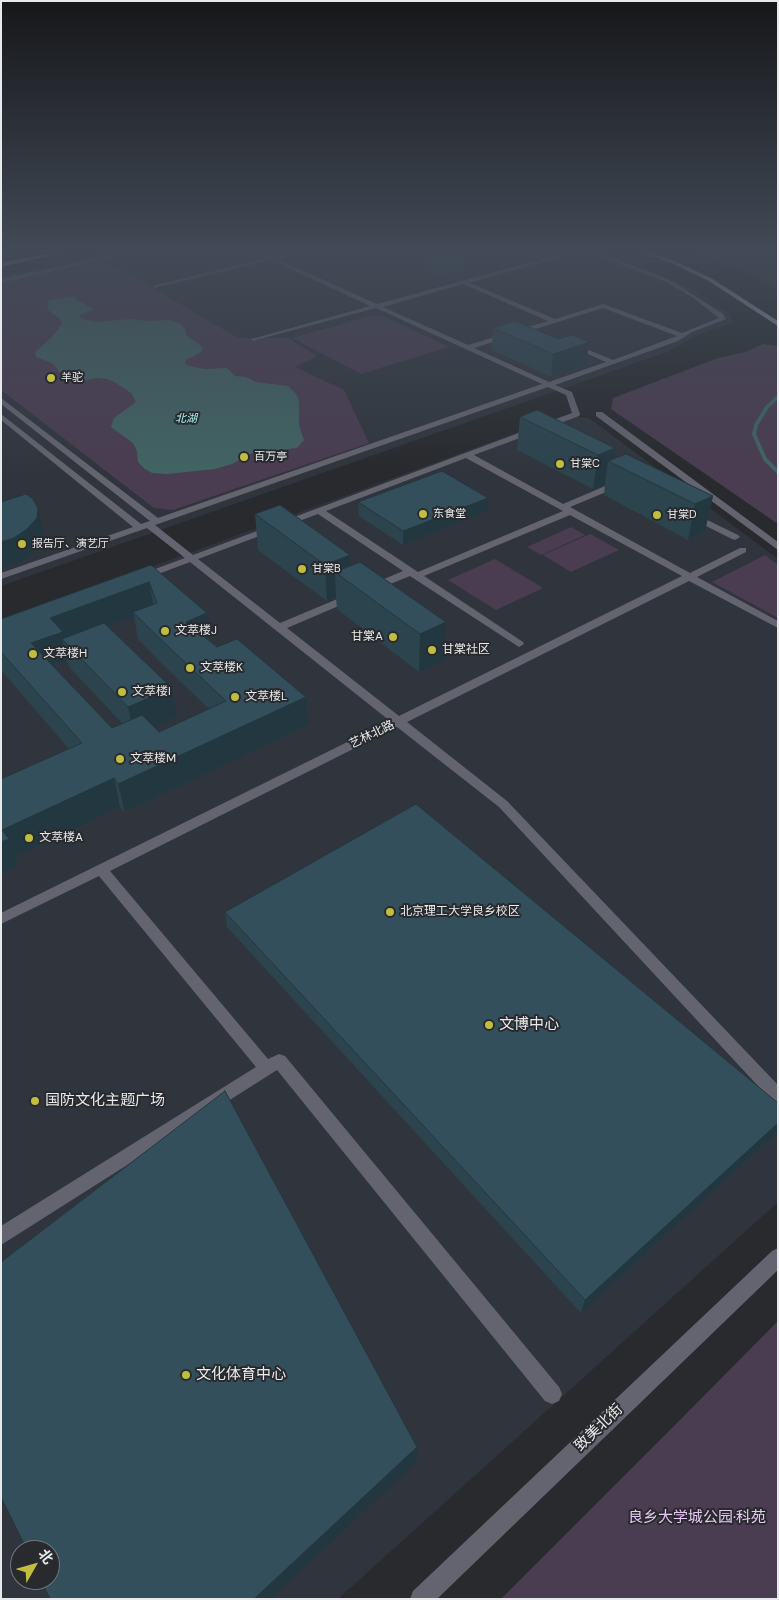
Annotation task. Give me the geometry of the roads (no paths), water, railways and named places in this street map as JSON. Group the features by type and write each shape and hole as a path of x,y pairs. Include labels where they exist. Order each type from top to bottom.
{"street":[{"path":"254,340 308,325"},
{"path":"338,325 342,327"},
{"path":"134,580 468,455 534,434 576,414 569,394 417,325"},
{"path":"467,348 541,325"},
{"path":"652,325 682,336"},
{"path":"1,576 676,340 690,331 707,325"},
{"path":"531,328 540,332"},
{"path":"567,343 612,362"},
{"path":"149,525 1,416 7,406 189,558 503,804 778,1096"},
{"path":"599,414 778,547"},
{"path":"468,455 778,625"},
{"path":"278,628 362,592 414,574 567,509 625,481"},
{"path":"318,510 519,644"},
{"path":"684,511 735,537"},
{"name":"艺林北路","path":"1,919 743,550"},
{"path":"101,869 266,1069"},
{"path":"1,1236 278,1061 552,1394"},
{"name":"致美北街","path":"421,1599 778,1257"}],"water":[{"name":"北湖","path":"61,325 182,325 186,335 203,349 186,360 185,364 205,369 227,368 235,376 245,377 256,382 288,386 297,395 299,401 299,425 304,440 297,448 254,452 232,464 215,469 167,474 152,473 138,462 137,451 133,443 111,427 114,418 136,402 131,393 107,379 96,378 83,381 63,376 52,363 36,357 35,352 52,337"}],"waterway":[{"path":"778,397 767,407 756,425 754,434 765,459 778,472"}],"place":[{"name":"羊驼","path":"51,378"},
{"name":"百万亭","path":"244,457"},
{"name":"甘棠C","path":"560,464"},
{"name":"东食堂","path":"423,514"},
{"name":"甘棠D","path":"657,515"},
{"name":"报告厅、演艺厅","path":"22,544"},
{"name":"甘棠B","path":"302,569"},
{"name":"文萃楼J","path":"165,631"},
{"name":"甘棠A","path":"393,637"},
{"name":"甘棠社区","path":"432,650"},
{"name":"文萃楼H","path":"33,654"},
{"name":"文萃楼K","path":"190,668"},
{"name":"文萃楼I","path":"122,692"},
{"name":"文萃楼L","path":"235,697"},
{"name":"文萃楼M","path":"120,759"},
{"name":"文萃楼A","path":"29,838"},
{"name":"北京理工大学良乡校区","path":"390,912"},
{"name":"文博中心","path":"489,1025"},
{"name":"国防文化主题广场","path":"35,1101"},
{"name":"文化体育中心","path":"186,1375"}],"park label":[{"name":"良乡大学城公园·科苑","path":"697,1518"}]}
